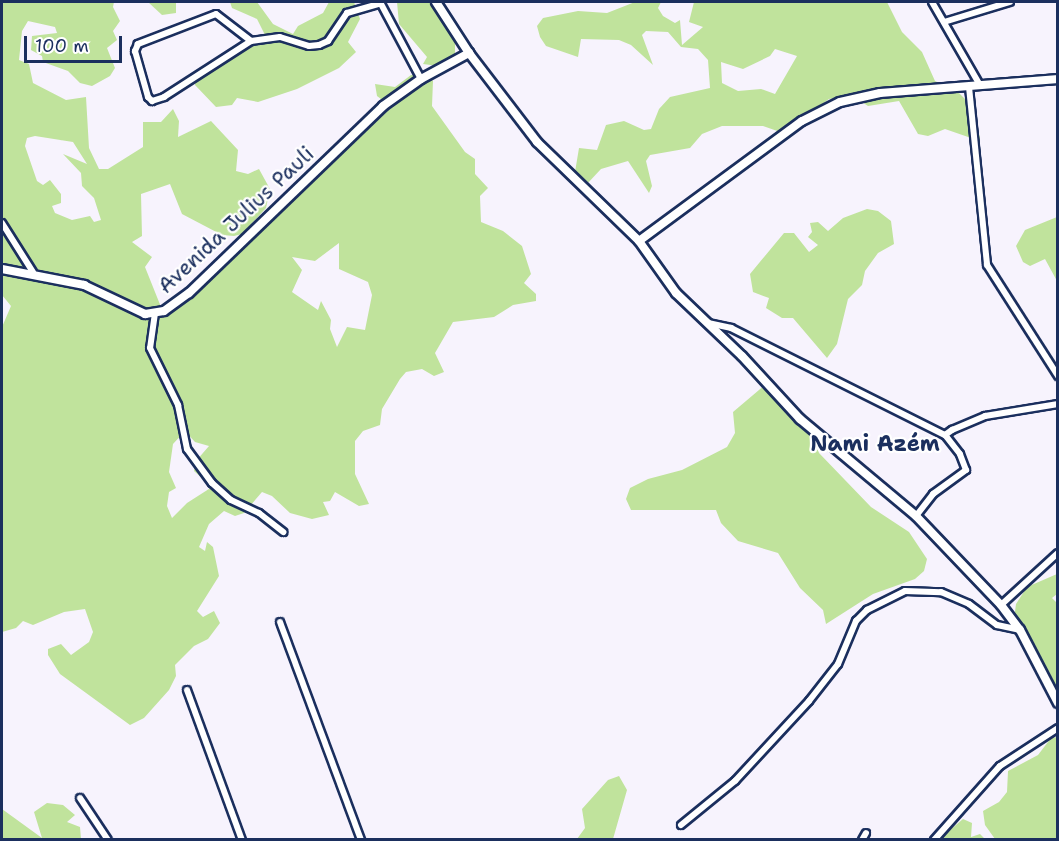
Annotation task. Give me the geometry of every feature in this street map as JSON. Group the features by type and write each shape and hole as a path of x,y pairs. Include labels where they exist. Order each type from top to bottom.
{"street":[{"path":"251,41 216,14 138,44 135,51 148,97 152,101 164,97 251,41 280,37 309,46 319,45 328,41 347,12 381,2 421,79"},
{"path":"436,2 469,53 555,163 639,241 676,293 800,419 916,516 1001,605 1020,630 1058,703"},
{"path":"932,2 980,85"},
{"path":"944,22 1010,2"},
{"name":"Avenida Julius Pauli","path":"2,268 33,272 84,285 145,314 173,306 360,127 421,79 469,53"},
{"path":"639,241 802,121 840,102 859,96 1058,79"},
{"path":"969,87 987,265 1058,376"},
{"path":"2,223 33,272"},
{"path":"155,313 150,348 178,405 187,449 225,494 259,513 283,532"},
{"path":"707,323 731,328 945,435 960,454 966,470 933,494 916,516"},
{"path":"945,435 985,416 1058,404"},
{"path":"1001,605 1058,553"},
{"path":"681,825 735,782 808,701 838,664 856,621 867,610 905,591 941,592 969,604 997,626 1020,630"},
{"path":"280,622 361,840"},
{"path":"188,690 242,840"},
{"path":"934,840 1000,766 1058,728"},
{"path":"80,798 108,840"}],"green space":[{"path":"2,2 114,2 113,7 120,21 113,31 117,40 107,48 115,68 110,76 92,86 80,83 68,71 43,62 42,56 31,50 32,36 57,33 55,27 28,21 22,31 19,60 29,64 33,83 66,100 86,97 89,148 99,169 108,169 143,147 143,122 161,122 173,109 179,121 178,137 211,121 238,150 236,171 248,174 259,169 270,189 266,208 242,234 234,236 222,235 182,214 170,184 141,194 142,236 132,242 152,257 145,267 161,307 177,308 189,298 384,113 385,102 377,96 375,84 395,87 411,75 424,74 433,81 432,106 465,152 475,159 475,174 488,188 480,196 481,222 503,231 522,246 531,274 524,283 536,294 536,301 513,305 494,317 453,322 435,353 444,372 434,376 422,369 406,372 400,379 382,409 380,425 363,431 355,441 355,474 369,504 359,506 335,492 330,501 323,502 329,515 312,519 290,513 272,496 262,492 244,513 235,516 224,511 209,524 199,547 205,551 207,542 213,547 219,576 197,611 203,617 214,611 220,623 208,639 194,646 175,665 176,676 169,690 144,718 130,725 60,674 48,655 48,649 61,644 71,655 89,642 93,632 85,609 64,612 33,625 23,621 16,628 2,632 2,327 11,306 2,295","holes":["35,136 73,142 87,164 63,154 81,173 82,186 94,198 101,220 94,222 90,216 72,220 55,213 52,206 61,203 61,194 50,180 43,185 37,181 25,146 27,138","339,243 339,269 368,282 372,295 365,330 347,327 337,347 330,329 331,320 321,301 318,310 292,292 302,270 292,257 315,261","185,431 195,442 209,446 196,461 194,471 212,487 187,503 172,518 167,506 169,492 176,488 169,472 173,444"]},
{"path":"148,2 176,2 176,13 162,15"},
{"path":"230,2 257,2 273,24 293,34 298,26 323,13 329,2 354,2 360,19 348,42 356,52 339,68 297,89 258,102 237,98 232,105 216,107 195,85 196,73 266,37 257,19 232,8"},
{"path":"397,2 434,2 455,42 455,57 438,66 423,64 427,57 399,24"},
{"path":"635,2 661,2 658,8 663,16 675,23 680,20 682,45 703,27 689,22 694,2 887,2 902,32 922,52 935,81 958,92 967,101 980,137 979,153 971,138 945,129 928,136 918,134 899,101 868,106 856,98 845,97 829,99 783,133 763,126 722,126 702,134 690,148 650,155 646,161 652,186 649,193 628,161 601,169 586,185 575,172 579,148 597,150 606,125 624,121 644,130 651,129 659,109 670,97 710,88 708,60 698,49 681,47 668,32 646,31 642,35 653,65 631,45 619,40 581,39 578,57 546,46 537,26 543,18 578,11 607,13","holes":["775,49 797,56 775,94 761,89 738,91 722,83 721,62 743,69 770,56"]},
{"path":"867,209 878,211 891,221 894,244 878,253 865,271 862,285 848,299 837,344 827,358 793,318 782,318 766,308 769,298 753,292 750,274 784,233 794,233 809,252 818,245 808,237 812,232 810,223 818,222 828,231 843,218"},
{"path":"1057,217 1057,281 1045,259 1030,266 1023,262 1016,246 1025,230"},
{"path":"765,385 793,412 808,421 819,453 871,507 909,532 927,559 924,571 915,579 873,594 826,624 823,610 800,588 778,553 738,541 721,523 716,510 631,510 626,499 630,488 648,479 682,470 727,447 735,433 733,412"},
{"path":"1057,574 1057,594 1052,598 1057,603 1057,695 1014,619 1016,604 1027,587"},
{"path":"1057,737 1057,839 995,839 985,825 983,811 999,802 1007,792 1008,771 1038,755 1051,738"},
{"path":"619,776 627,790 613,839 577,839 585,828 582,809 608,780"},
{"path":"47,803 63,805 75,815 67,822 80,827 81,839 2,839 2,809 42,838 34,812"},
{"path":"963,819 972,823 971,837 980,834 985,839 938,840"}],"district":[{"name":"Nami Azém","path":"875,444"}]}
